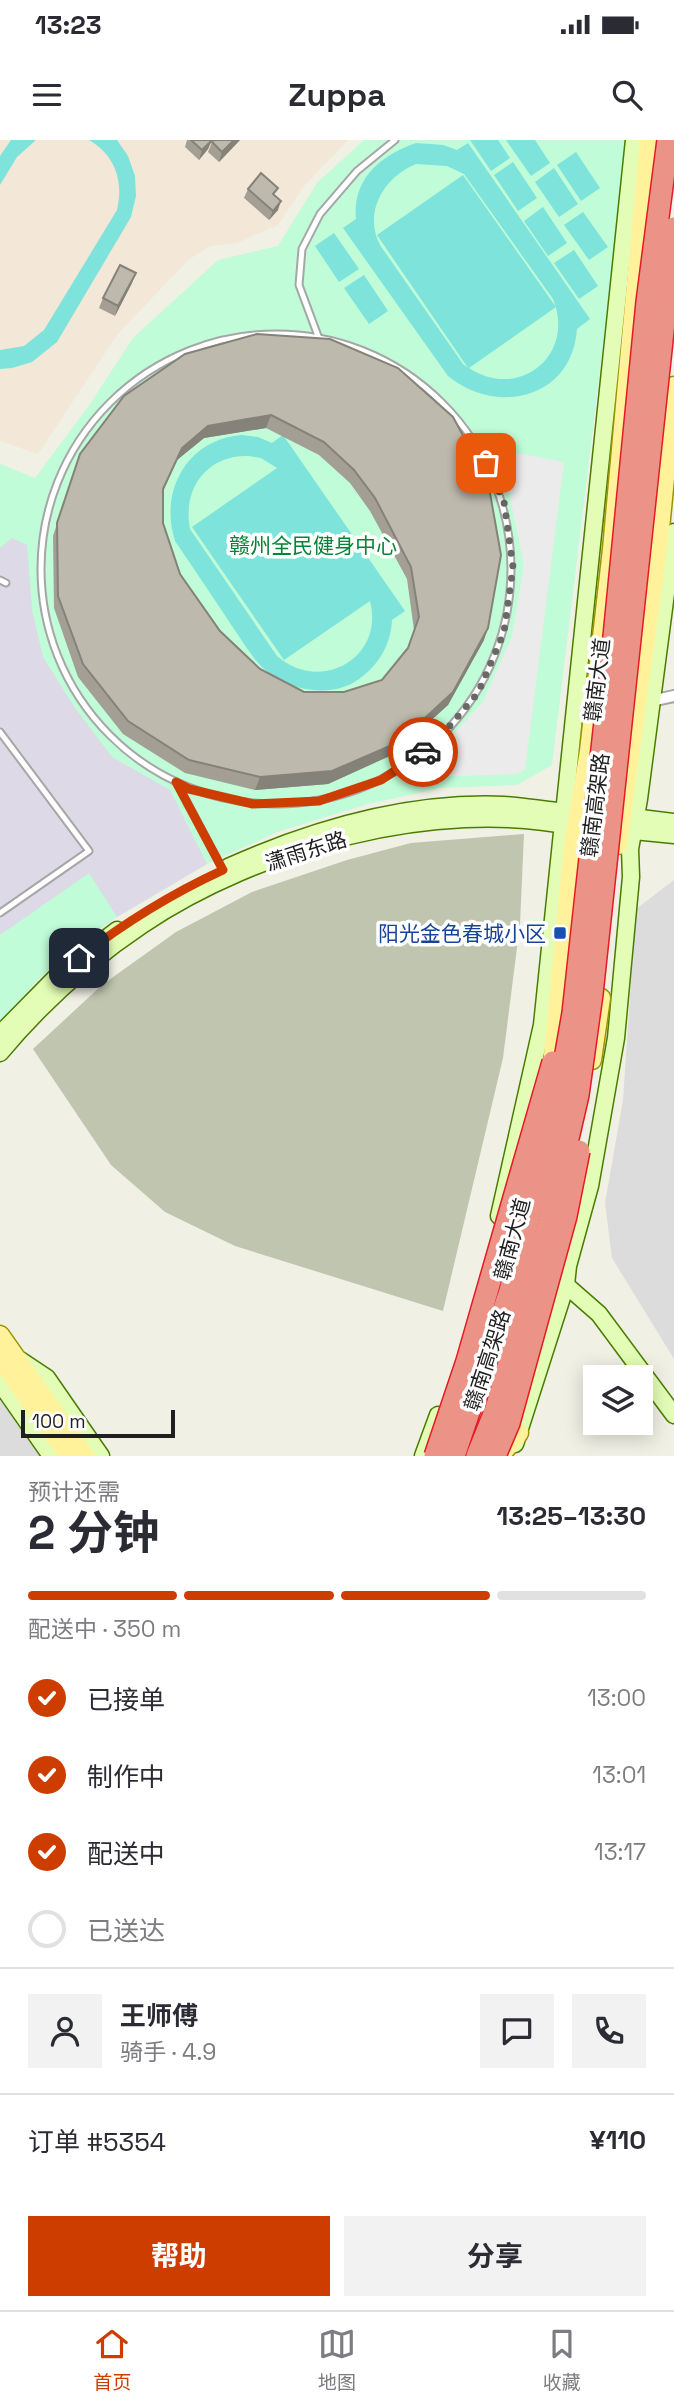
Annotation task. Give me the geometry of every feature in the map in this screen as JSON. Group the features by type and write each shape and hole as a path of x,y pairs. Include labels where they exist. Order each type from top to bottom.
{"highway":[{"name":"赣南高架路","path":"477,1456 496,1409 548,1225 578,1095 584,994 642,351 649,141"},
{"name":"赣南高架路","path":"454,1456 510,1291 584,994 674,228"},
{"path":"435,1456 467,1362 532,1129 584,994"},
{"path":"498,1456 566,1216 590,1099 584,994"}],"main road":[{"name":"赣南大道","path":"442,1456 486,1334 512,1245 547,1105 573,845 571,819 589,751 612,549 649,141"},
{"name":"赣南大道","path":"489,1456 547,1267 569,1182 598,1032 627,823 674,386"},
{"path":"0,1335 8,1357 69,1456"},
{"path":"8,1357 85,1456"},
{"path":"441,1407 442,1456"},
{"path":"498,1456 519,1433"}],"street":[{"path":"649,141 674,142"},
{"path":"649,141 674,154"},
{"path":"510,1456 566,1285 568,1266 590,1186 616,1038 631,877 627,823 639,799 674,533"},
{"path":"651,701 674,695"},
{"name":"潇雨东路","path":"0,1034 59,974 99,942 172,895 265,850 355,822 422,810 504,805 571,819"},
{"name":"潇雨东路","path":"0,1054 66,983 143,924 186,899 249,870 326,843 424,822 504,818 627,823 674,822"},
{"path":"424,1456 465,1341 493,1240 542,1025 571,819"},
{"name":"潇雨东路","path":"627,823 674,835"},
{"path":"547,1267 599,1314 674,1415"},
{"path":"8,1357 47,1378 101,1456"},
{"path":"0,1383 51,1456"}],"lane":[{"path":"318,336 299,285 302,249 320,214 357,171 388,143 395,140"},
{"path":"266,333 318,336 381,356 435,393 477,443 504,502 513,567 504,632 478,693 435,743 381,780 319,801 253,804 189,789 176,782 132,757 94,721 65,677 47,629 40,577 44,524 60,474 86,429 122,391 165,361 214,341 266,333"},
{"path":"0,732 89,851 0,914"},
{"path":"176,782 223,870"}],"shaded area":[{"path":"0,140 348,140 304,186 278,225 237,243 210,246 188,260 117,335 38,454 0,441"},
{"path":"508,451 564,462 525,770 517,774 398,778 447,741 483,702 512,636 524,565 501,453"},
{"path":"12,538 27,545 32,610 43,657 75,708 112,757 170,790 207,864 117,917 89,873 0,935 0,548"},
{"path":"524,834 520,924 503,1058 443,1311 235,1246 165,1212 111,1165 33,1049 102,985 176,932 252,892 347,860 411,843"},
{"path":"674,880 674,1359 612,1258 605,1203 623,1100 636,909"},
{"path":"0,1398 41,1456 0,1456"}],"green space":[{"path":"11,140 36,140 17,157 0,185 0,156"},
{"path":"89,140 117,140 128,156 135,176 136,196 131,217 57,342 32,362 0,369 0,350 24,346 44,330 117,210 119,189 115,170 105,153"},
{"name":"赣州全民健身中心","path":"364,140 628,140 552,765 517,785 441,788 368,804 280,831 207,864 117,917 72,948 0,1021 0,464 35,478 88,407 133,338 218,260 278,246 317,183"},
{"path":"470,140 498,140 510,158 491,171"},
{"path":"506,140 535,140 550,163 531,176"},
{"path":"416,143 443,145 457,150 468,143 590,319 577,329 572,353 562,372 547,385 529,394 509,397 488,395 467,388 448,376 343,228 356,219 359,192 371,171 391,154","holes":["416,164 447,166 464,174 553,299 554,305 463,175 377,235 468,368 380,245 375,233 374,220 375,208 386,187 394,178","555,308 558,319 557,338 550,354 538,367 524,375 506,379 488,377 469,368"]},
{"path":"576,152 600,188 581,201 557,165"},
{"path":"513,162 537,198 518,211 494,175"},
{"path":"554,168 578,204 559,217 535,182"},
{"path":"543,207 567,243 548,256 524,221"},
{"path":"583,212 608,247 589,260 564,225"},
{"path":"334,233 359,269 339,282 315,246"},
{"path":"574,250 598,286 579,299 554,263"},
{"path":"364,275 388,311 369,324 344,288"},
{"path":"242,435 258,437 272,443 283,435 405,611 392,620 386,646 378,661 359,679 348,685 336,689 310,690 285,683 264,669 175,541 171,504 182,471 192,457 206,446","holes":["234,457 261,458 277,468 192,527 284,660 370,601 372,621 368,639 359,653 345,664 329,670 312,671 294,667 277,656 190,529 190,500 201,477 221,461"]}],"building":[{"path":"191,140 212,140 202,150"},
{"path":"234,140 222,152 212,142"},
{"path":"261,173 278,188 273,194 281,201 273,211 248,189"},
{"path":"120,265 136,273 118,306 103,298"},
{"path":"257,334 330,339 398,368 453,417 488,482 501,555 488,628 453,692 399,742 332,771 260,777 189,760 128,721 83,664 58,596 57,523 80,454 124,396 185,354","holes":["271,415 324,442 354,470 375,498 411,567 419,617 408,648 382,680 344,692 304,692 260,669 220,631 180,574 163,523 163,489 182,448 208,426"]}],"way so far":[{"path":"423,752 435,743 478,693 504,632 513,567 504,502 486,463"}],"place":[{"name":"阳光金色春城小区","path":"560,933"}],"route":[{"path":"79,958 139,914 223,870 176,782 189,789 253,804 319,801 381,780 423,752"}]}
